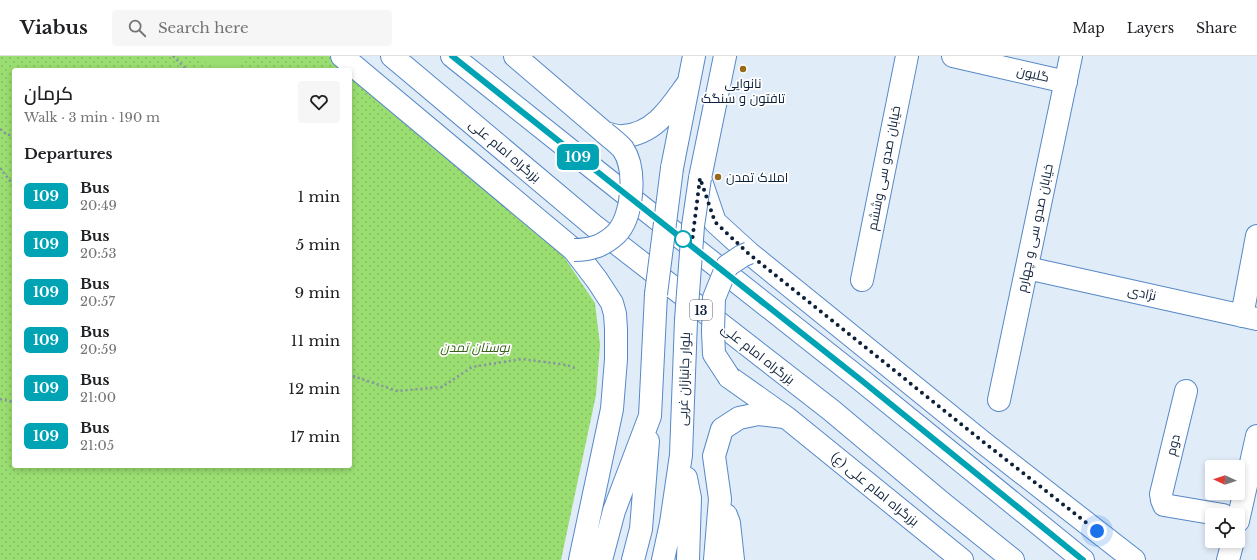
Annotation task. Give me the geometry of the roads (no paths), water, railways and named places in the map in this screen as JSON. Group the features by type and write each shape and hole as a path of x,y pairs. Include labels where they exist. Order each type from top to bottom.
{"main road":[{"path":"342,56 574,250 597,280 612,303 615,314 616,329 616,359 612,409 580,560"},
{"name":"بزرگراه امام علی","path":"392,56 593,225 831,410 1013,560"},
{"path":"452,56 861,380 1083,560"},
{"path":"515,56 616,141 624,150 628,162 632,190 624,221 616,234 599,246 586,250 574,250"},
{"path":"633,560 641,529 650,416 656,294 672,168 694,56"},
{"name":"بلوار جانبازان غربی","path":"663,560 671,523 681,455 686,320 693,226 700,178 725,56"},
{"name":"خیابان صدو سی وششم","path":"862,280 907,56"},
{"name":"گلبون","path":"953,56 1066,82"},
{"name":"خیابان صدو سی و چهارم","path":"998,400 1071,56"},
{"path":"605,133 623,136 636,134 648,129 657,123 689,82"},
{"path":"700,178 715,222 749,254 986,444 1134,560"},
{"path":"1249,317 1257,236"},
{"name":"بزرگراه امام علی (ع)","path":"749,254 742,256 727,266 714,298 714,354 729,377 787,418 962,560"},
{"name":"نژادی","path":"1027,268 1249,317"},
{"name":"دوم","path":"1186,391 1161,494 1164,505 1205,513"},
{"path":"733,560 729,523 720,499 714,456 722,429 739,418 758,414 787,418"},
{"path":"601,560 614,511 650,416"},
{"path":"1238,508 1257,436"},
{"path":"681,455 690,498 688,560"},
{"path":"715,560 720,499"},
{"path":"1228,560 1231,548"}],"place":[{"name":"نانوایی تافتون و سنگک","path":"743,69"},
{"name":"املاک تمدن","path":"718,177"}],"park label":[{"name":"بوستان تمدن","path":"475,347"}]}
